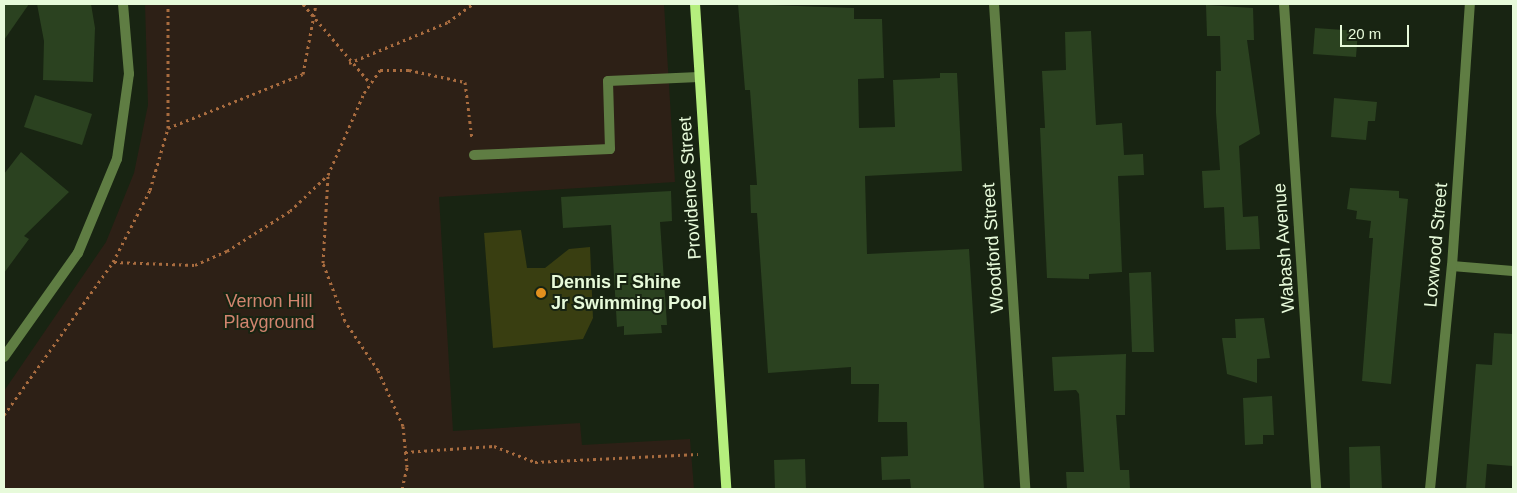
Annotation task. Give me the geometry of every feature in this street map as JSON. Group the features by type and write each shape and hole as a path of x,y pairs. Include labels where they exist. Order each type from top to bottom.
{"main road":[{"name":"Providence Street","path":"695,4 726,489"}],"street":[{"path":"4,357 78,253 116,160 129,74 123,4"},
{"name":"Woodford Street","path":"994,4 1024,489"},
{"name":"Wabash Avenue","path":"1284,4 1316,489"},
{"name":"Loxwood Street","path":"1430,489 1452,266 1470,4"},
{"path":"474,155 610,149 608,81 699,77"},
{"path":"1452,266 1513,271"}],"path":[{"path":"4,415 113,262 150,190 168,128 168,4"},
{"path":"302,4 316,17 349,63 370,83"},
{"path":"168,128 303,74 316,17 316,4"},
{"path":"349,63 448,22 473,4"},
{"path":"402,489 405,452 403,426 378,370 345,321 323,264 328,175 370,83 380,70 409,70 466,82 474,155"},
{"path":"113,262 195,265 227,251 290,211 328,175"},
{"path":"405,452 494,446 535,462 698,454"}],"green space":[{"name":"Vernon Hill Playground","path":"145,4 664,4 675,182 439,197 453,431 580,423 582,445 690,439 694,489 4,489 4,391 106,242 134,173 148,105"}],"shaded area":[{"name":"Dennis F Shine Jr Swimming Pool","path":"521,230 527,268 545,268 569,249 590,247 593,318 583,339 493,348 484,233"}],"building":[{"path":"4,4 29,4 4,40"},
{"path":"37,4 91,4 95,28 93,82 43,80 44,41"},
{"path":"738,4 854,8 854,19 882,19 884,78 858,79 859,128 895,127 893,80 940,78 940,73 957,73 962,171 865,176 867,254 969,249 984,489 911,489 910,479 882,480 881,457 908,456 907,422 878,422 879,384 851,384 851,367 768,373 757,213 751,213 750,185 757,185 750,90 745,90"},
{"path":"1206,5 1253,8 1254,40 1247,40 1260,134 1239,146 1243,217 1258,216 1260,249 1226,250 1224,207 1204,208 1202,171 1220,170 1216,113 1216,71 1221,71 1220,36 1207,36"},
{"path":"1315,28 1358,31 1356,57 1313,54"},
{"path":"1091,31 1096,125 1122,123 1124,155 1143,154 1144,175 1118,176 1122,272 1089,274 1089,279 1047,278 1040,128 1045,128 1042,71 1066,70 1065,32"},
{"path":"35,95 92,114 82,145 24,127"},
{"path":"1334,98 1377,102 1375,121 1368,121 1366,140 1331,137"},
{"path":"21,152 69,192 24,236 29,239 4,273 4,174"},
{"path":"1350,188 1399,191 1399,198 1408,199 1391,384 1362,381 1373,238 1369,238 1371,221 1356,219 1357,211 1347,209"},
{"path":"671,191 672,221 660,222 667,325 661,325 662,333 624,335 624,326 617,327 611,225 563,228 561,197"},
{"path":"1151,272 1154,352 1132,352 1129,273"},
{"path":"1264,318 1270,358 1257,359 1257,383 1227,374 1222,338 1236,338 1235,319"},
{"path":"1494,333 1513,334 1513,466 1487,464 1485,489 1466,489 1476,364 1492,365"},
{"path":"1126,354 1125,415 1116,415 1120,470 1129,470 1130,489 1067,489 1066,472 1084,472 1079,394 1076,390 1054,391 1052,357"},
{"path":"1272,396 1274,435 1263,435 1263,444 1245,445 1243,398"},
{"path":"1380,446 1382,489 1350,489 1349,447"},
{"path":"805,459 806,489 775,489 774,460"}],"place":[{"name":"Dennis F Shine Jr Swimming Pool","path":"541,293"}]}
